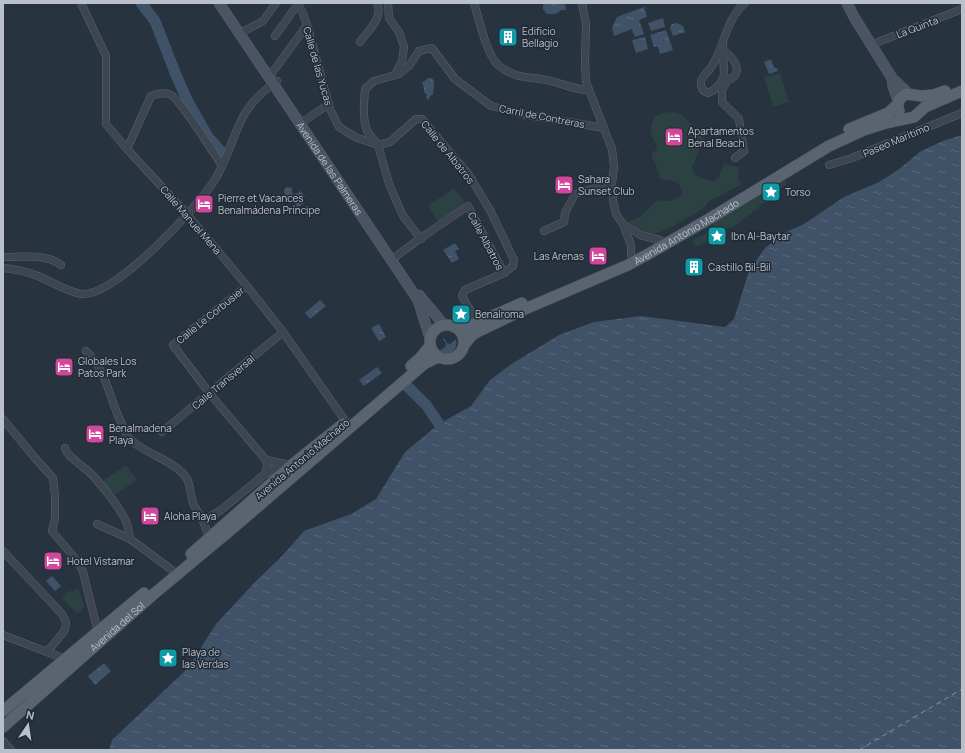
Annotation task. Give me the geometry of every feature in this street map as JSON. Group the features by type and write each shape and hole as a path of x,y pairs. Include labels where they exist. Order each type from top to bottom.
{"main road":[{"path":"962,84 934,95 922,96 910,93 903,96 898,103 899,112 901,115 909,118 914,117 920,111 939,100 962,91"},
{"path":"910,93 917,97 921,104 920,111"},
{"name":"Avenida Antonio Machado","path":"449,326 465,328 631,255 660,240 819,144 861,123 888,112 898,103"},
{"name":"Avenida Antonio Machado","path":"464,345 472,335 477,332 525,309 628,265 709,219 829,146 864,130 909,118"},
{"path":"449,326 462,334 464,345 462,350 454,358 449,360 438,357 431,350 430,342 435,330 449,326"},
{"name":"Avenida Antonio Machado","path":"172,570 214,539 288,464 346,422 420,358 430,342"},
{"name":"Avenida Antonio Machado","path":"233,528 424,364 438,357"},
{"name":"Avenida del Sol","path":"3,728 214,539 233,528"},
{"name":"Avenida del Sol","path":"3,711 172,570"}],"street":[{"name":"Calle Manuel Mena","path":"81,3 106,56 106,124 127,149 188,214 246,286 283,332 346,422"},
{"name":"Avenida de las Palmeras","path":"221,3 244,31 393,259 420,297 449,326"},
{"name":"Avenida de las Palmeras","path":"221,3 304,121 393,259 418,300 430,342"},
{"path":"244,31 263,21 276,3"},
{"path":"360,42 378,17 379,8 377,3"},
{"path":"388,3 389,18 399,32 404,47 402,61 395,75"},
{"path":"474,3 492,55 498,64 516,75 534,77 582,90 589,90"},
{"path":"582,3 586,24 586,82 612,149 614,167 612,183 613,200 616,214 623,224 631,245 631,255"},
{"path":"726,77 718,87 708,93 701,87 701,80 712,66 731,22 745,3"},
{"path":"847,3 854,17 892,78 910,93"},
{"path":"275,36 298,4"},
{"name":"Calle de las Yucas","path":"298,4 307,25 329,104 339,127 355,138 378,145"},
{"name":"La Quinta","path":"872,46 878,42 962,9"},
{"path":"3,268 38,276 82,294 95,292 119,279 159,243 188,214 212,183 222,165 244,114 274,79 307,25"},
{"path":"723,39 723,55 726,77 722,90 722,102 739,119 744,151 735,158"},
{"name":"Carril de Contreras","path":"378,145 369,134 365,125 365,89 374,81 395,75 409,66 419,51 432,48 455,79 491,106 522,114 604,128"},
{"path":"723,55 726,53 732,57 737,67 734,77 726,77"},
{"path":"892,78 898,103"},
{"path":"127,149 151,96 160,93 170,94 179,103 222,165"},
{"path":"304,121 329,104"},
{"name":"Paseo Marítimo","path":"829,165 852,158 962,113"},
{"name":"Calle de Albatros","path":"378,145 390,142 416,119 422,119 469,174 491,212 514,260 512,266 504,272"},
{"path":"378,145 389,184 403,216 423,237"},
{"path":"544,231 564,222 566,213 575,194 612,183"},
{"name":"Calle Albatros","path":"393,259 468,206 504,272 464,290 462,296 477,322"},
{"path":"623,224 640,235 660,240"},
{"path":"3,257 44,258 56,261 61,265"},
{"name":"Calle Le Corbusier","path":"210,394 173,345 246,286"},
{"name":"Calle Transversal","path":"162,432 210,394 283,332"},
{"path":"86,351 92,357 106,380 118,417 127,436 139,446 184,475 189,484 193,504 206,529 214,539"},
{"path":"210,394 266,460 267,467 265,474"},
{"path":"3,419 53,478 56,495 55,519 52,531 78,562 83,572 98,632"},
{"path":"66,448 66,451 70,456 95,477 116,506 128,526 130,539"},
{"path":"266,460 288,464"},
{"path":"203,521 221,510 265,474 288,464"},
{"path":"97,524 130,539 172,570"},
{"path":"3,551 62,614 66,622 65,630 47,652"},
{"path":"3,635 65,659"},
{"path":"3,741 11,750"}],"green space":[{"path":"780,73 789,102 773,107 764,77"},
{"path":"671,112 681,114 704,139 692,167 697,176 714,181 719,177 724,164 739,167 738,178 742,184 708,202 705,207 670,227 658,232 647,233 635,228 629,223 641,216 657,200 670,201 681,196 681,188 679,185 673,181 661,179 651,154 656,150 657,144 651,135 654,117 663,113"},
{"path":"784,180 787,184 734,227 721,230 714,235 711,241 696,246 692,241 714,228 712,224"},
{"path":"454,188 466,204 439,223 428,206"},
{"path":"126,465 137,480 112,497 101,482"},
{"path":"78,587 84,606 81,611 77,613 62,598 70,590 72,592"}],"water":[{"path":"543,3 564,3 566,10 561,10 556,14 547,14 543,9"},
{"path":"644,7 647,17 639,20 644,34 635,37 632,29 614,36 612,28 617,17"},
{"path":"663,18 665,27 651,31 648,23"},
{"path":"677,23 683,26 685,32 673,36 670,28 672,24"},
{"path":"666,30 673,50 660,54 658,46 654,47 650,35"},
{"path":"645,37 648,49 636,53 632,40"},
{"path":"771,59 774,68 777,68 778,71 769,74 764,62"},
{"path":"428,78 432,78 434,84 433,94 430,96 429,100 426,98 427,95 424,92 422,82"},
{"path":"962,135 962,750 109,750 112,740 188,668 216,624 255,582 282,556 304,531 351,514 376,499 405,452 439,424 471,406 490,380 510,365 559,335 594,322 641,316 725,327 734,319 749,271 765,248 784,233 804,224 844,197 879,182 898,170 921,151 943,141"},
{"path":"286,187 292,188 292,193 295,195 300,191 305,196 302,201 304,203 297,208 295,203 296,198 289,196 287,200 284,199 284,191"},
{"path":"455,243 459,249 455,251 459,259 452,263 443,250"},
{"path":"320,300 326,306 310,319 305,313"},
{"path":"379,324 386,337 379,341 371,328"},
{"path":"444,338 447,343 450,344 456,339 456,347 453,351 446,354 438,350 441,350 446,345 443,339"},
{"path":"377,367 382,373 364,386 359,380"},
{"path":"52,576 61,586 55,591 46,581"},
{"path":"104,663 111,671 95,685 88,676"}],"waterway":[{"path":"141,3 155,21 187,100 208,137 223,154"},
{"path":"407,386 427,406 439,424"}],"ferry route":[{"path":"859,750 962,689"}],"place":[{"name":"Edificio Bellagio","path":"508,37"},
{"name":"Apartamentos Benal Beach","path":"674,137"},
{"name":"Sahara Sunset Club","path":"564,185"},
{"name":"Torso","path":"771,192"},
{"name":"Pierre et Vacances Benalmádena Príncipe","path":"204,204"},
{"name":"Ibn Al-Baytar","path":"717,236"},
{"name":"Las Arenas","path":"598,256"},
{"name":"Castillo Bil-Bil","path":"694,267"},
{"name":"Benalroma","path":"461,314"},
{"name":"Globales Los Patos Park","path":"64,367"},
{"name":"Benalmadena Playa","path":"95,434"},
{"name":"Aloha Playa","path":"150,516"},
{"name":"Hotel Vistamar","path":"53,561"},
{"name":"Playa de las Verdas","path":"168,658"}]}
